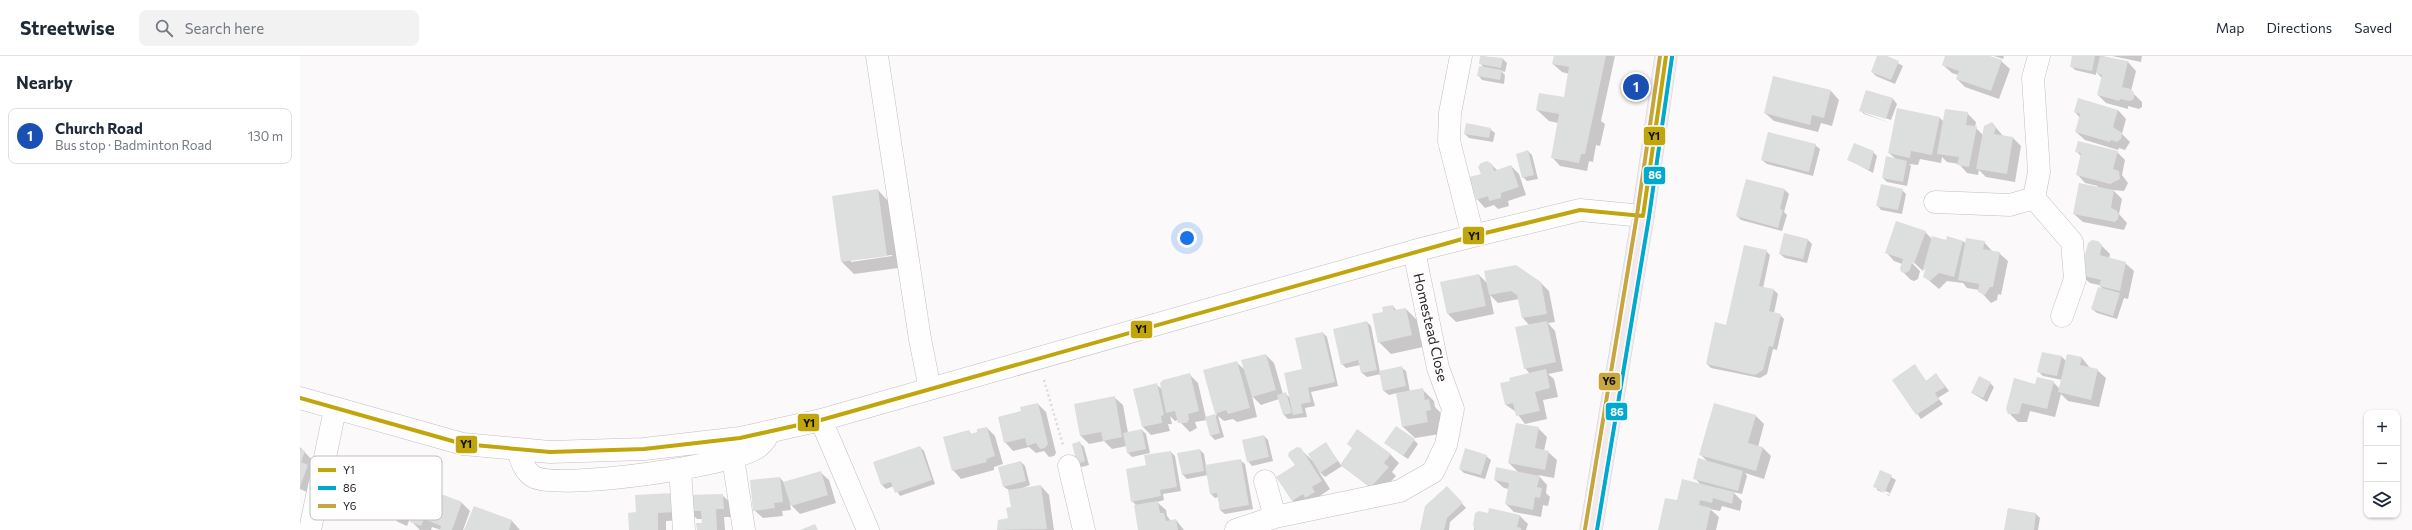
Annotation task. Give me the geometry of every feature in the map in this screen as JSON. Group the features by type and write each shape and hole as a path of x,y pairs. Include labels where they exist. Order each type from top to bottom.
{"main road":[{"path":"1590,530 1642,216 1666,56"}],"street":[{"path":"877,56 920,339 930,389"},
{"path":"1461,56 1450,113 1449,141 1473,236"},
{"path":"2034,198 2039,172 2033,78 2039,56"},
{"path":"1935,202 2010,205 2034,198"},
{"path":"2034,198 2072,242 2075,279 2062,316"},
{"path":"300,398 463,444 550,452 644,449 740,438 821,420 1414,251 1473,236 1580,210 1642,216"},
{"name":"Homestead Close","path":"1236,530 1275,517 1400,491 1432,472 1446,445 1453,409 1438,368 1414,251"},
{"path":"323,456 335,409"},
{"path":"821,420 868,530"},
{"path":"517,449 526,471 534,477 544,480 627,476 680,469 733,458 758,448 766,440 769,431"},
{"path":"733,458 744,530"},
{"path":"1070,466 1084,530"},
{"path":"680,469 684,530"},
{"path":"1265,482 1275,517"},
{"path":"306,527 310,511"}],"path":[{"path":"1037,359 1070,466"}],"building":[{"path":"1480,56 1503,58 1501,68 1479,64"},
{"path":"1554,56 1606,56 1585,154 1581,154 1579,163 1551,158 1559,114 1536,110 1539,93 1564,97 1569,67 1552,64"},
{"path":"1877,56 1887,56 1899,61 1891,80 1871,72"},
{"path":"1945,56 1990,56 2002,60 1991,91 1956,79 1959,71 1942,65"},
{"path":"2072,56 2095,56 2092,71 2070,67"},
{"path":"2100,56 2128,61 2122,87 2131,89 2134,93 2134,99 2130,101 2120,99 2119,101 2097,95 2102,75 2096,73"},
{"path":"1479,66 1502,70 1500,80 1477,76"},
{"path":"1773,76 1831,90 1824,118 1812,115 1810,125 1764,113"},
{"path":"1866,90 1893,98 1886,119 1859,111"},
{"path":"2078,98 2118,110 2113,127 2122,133 2121,139 2117,142 2111,140 2110,142 2075,132 2080,114 2074,112"},
{"path":"1897,108 1940,117 1932,155 1911,151 1910,158 1888,153"},
{"path":"1945,109 1968,112 1966,125 1977,126 1969,167 1957,165 1959,157 1937,154"},
{"path":"1992,122 1996,127 1994,134 2013,137 2007,174 1976,169 1984,126"},
{"path":"1466,123 1491,128 1489,138 1464,134"},
{"path":"1768,132 1816,144 1809,172 1761,160"},
{"path":"2078,141 2118,151 2113,169 2119,171 2120,179 2110,184 2076,175 2081,153 2075,152"},
{"path":"1854,143 1874,151 1869,170 1847,160"},
{"path":"1528,150 1534,175 1522,178 1516,154"},
{"path":"1886,156 1907,161 1903,182 1882,178"},
{"path":"1487,161 1492,164 1494,171 1511,165 1519,187 1501,193 1501,198 1489,201 1488,196 1476,200 1469,177 1481,174 1478,167 1481,163"},
{"path":"1746,179 1785,189 1780,209 1783,210 1778,228 1736,216"},
{"path":"2079,183 2114,190 2111,208 2116,210 2119,214 2118,219 2115,222 2073,214"},
{"path":"1881,184 1903,189 1898,210 1876,206"},
{"path":"878,189 887,256 841,262 832,196"},
{"path":"1896,221 1926,231 1914,264 1912,262 1910,270 1906,273 1901,272 1900,268 1903,259 1885,253"},
{"path":"1784,233 1808,239 1803,259 1779,254"},
{"path":"1932,236 1946,240 1947,236 1963,241 1954,277 1939,273 1930,281 1923,277 1925,270 1923,269"},
{"path":"1966,238 1985,241 1983,249 2000,252 1993,287 1990,287 1985,295 1978,292 1979,284 1958,280"},
{"path":"2092,240 2098,241 2102,245 2100,255 2126,262 2120,291 2099,286 2101,280 2080,275 2088,243"},
{"path":"1744,245 1767,250 1759,286 1774,289 1769,311 1781,314 1773,347 1769,346 1763,370 1755,375 1706,364 1715,322 1726,325"},
{"path":"1516,265 1541,282 1547,314 1522,318 1517,295 1511,291 1489,295 1484,271"},
{"path":"1479,274 1486,306 1447,314 1440,282"},
{"path":"2098,287 2120,293 2113,316 2091,309"},
{"path":"1393,305 1394,310 1406,308 1412,335 1378,343 1372,314 1383,312 1382,307"},
{"path":"1367,321 1377,370 1361,373 1358,360 1341,365 1333,329"},
{"path":"1547,321 1556,362 1524,369 1515,327"},
{"path":"1323,332 1335,382 1308,388 1311,402 1301,404 1303,413 1293,415 1284,373 1302,369 1295,338"},
{"path":"2042,352 2062,356 2057,376 2037,372"},
{"path":"1266,354 1276,390 1252,397 1241,360"},
{"path":"2067,354 2082,357 2080,365 2098,369 2091,400 2058,392"},
{"path":"1237,361 1250,408 1228,414 1226,410 1215,414 1203,370"},
{"path":"1915,364 1926,381 1936,373 1945,387 1935,393 1939,400 1916,415 1892,380"},
{"path":"1402,366 1406,386 1383,391 1379,371"},
{"path":"1546,369 1550,388 1535,392 1540,411 1516,416 1513,403 1505,405 1500,383 1510,381 1509,378"},
{"path":"1190,373 1199,411 1188,414 1189,419 1187,423 1178,423 1175,411 1166,413 1160,383 1163,380"},
{"path":"1979,376 1991,382 1983,398 1971,393"},
{"path":"2037,377 2054,381 2047,409 2022,403 2019,414 2008,414 2006,409 2014,378 2035,384"},
{"path":"1157,383 1164,415 1161,416 1162,423 1142,427 1133,389"},
{"path":"1423,388 1425,400 1429,399 1431,410 1426,411 1428,422 1402,427 1396,393"},
{"path":"1286,392 1292,413 1283,415 1277,395"},
{"path":"1115,396 1122,437 1103,441 1101,432 1080,436 1074,404"},
{"path":"1038,403 1048,444 1045,448 1040,449 1036,443 1027,446 1025,438 1004,443 998,417 1021,411 1020,407"},
{"path":"1714,403 1756,415 1748,443 1763,447 1756,471 1699,455"},
{"path":"1215,414 1220,433 1210,436 1205,417"},
{"path":"1516,423 1539,427 1535,448 1549,451 1545,470 1508,463"},
{"path":"1396,426 1415,439 1403,456 1384,443"},
{"path":"987,427 995,456 986,459 987,462 952,471 943,437 969,430 970,434 977,432 977,429"},
{"path":"1142,429 1146,449 1127,453 1123,433"},
{"path":"1357,429 1391,454 1384,463 1389,467 1371,487 1340,465 1352,448 1347,444"},
{"path":"1264,435 1269,457 1247,462 1242,440"},
{"path":"1080,441 1085,461 1077,464 1072,444"},
{"path":"1326,442 1338,461 1320,473 1308,454"},
{"path":"920,446 932,480 895,493 891,482 881,485 873,462"},
{"path":"1297,447 1301,448 1322,481 1312,487 1315,492 1305,498 1303,494 1292,501 1276,477 1295,465 1288,456 1289,452"},
{"path":"1465,448 1487,455 1481,475 1459,469"},
{"path":"300,449 305,451 301,462 308,465 300,487"},
{"path":"1200,449 1204,471 1182,475 1177,453"},
{"path":"1171,451 1177,487 1160,490 1161,496 1131,502 1126,469 1146,465 1144,455"},
{"path":"1698,458 1743,471 1738,491 1693,479"},
{"path":"1241,459 1249,505 1220,510 1217,493 1210,494 1205,465"},
{"path":"1021,461 1026,481 1003,487 998,467"},
{"path":"1496,467 1540,476 1537,487 1542,488 1540,498 1535,497 1533,510 1505,504 1509,483 1494,480"},
{"path":"1880,470 1892,475 1885,492 1873,487"},
{"path":"821,471 828,495 791,506 783,482"},
{"path":"780,477 783,502 774,503 775,508 753,511 750,480"},
{"path":"1682,479 1734,492 1732,504 1713,498 1712,503 1700,500 1699,505 1711,508 1706,530 1658,530 1665,498 1677,500"},
{"path":"1041,485 1047,529 997,530 998,520 1008,518 1006,508 1011,507 1008,490"},
{"path":"1447,486 1463,503 1447,518 1444,530 1420,530 1425,506"},
{"path":"674,493 676,512 658,513 658,530 629,530 628,513 636,512 635,495"},
{"path":"442,494 462,502 452,530 440,530 441,526 426,520 442,520"},
{"path":"723,494 724,509 716,509 717,530 697,530 696,523 702,523 701,511 688,511 687,495"},
{"path":"1158,501 1160,513 1164,513 1166,521 1176,519 1178,530 1138,530 1134,505"},
{"path":"474,506 512,520 509,530 464,530"},
{"path":"1489,508 1520,515 1517,527 1521,528 1521,530 1475,530 1473,525 1475,513 1479,511 1488,513"},
{"path":"2008,508 2036,513 2034,530 2004,530"},
{"path":"411,520 424,520 421,526 410,522"},
{"path":"815,524 818,530 800,530"}],"transit line":[{"name":"Y6","path":"1585,529 1637,215 1660,56"},
{"name":"Y1","path":"1643,216 1666,56"},
{"name":"86","path":"1597,530 1649,217 1672,57"},
{"name":"Y1","path":"300,398 463,444 550,452 644,449 740,438 821,420 1473,236 1580,210 1643,216"}],"place":[{"name":"Church Road","path":"1636,87"}]}
